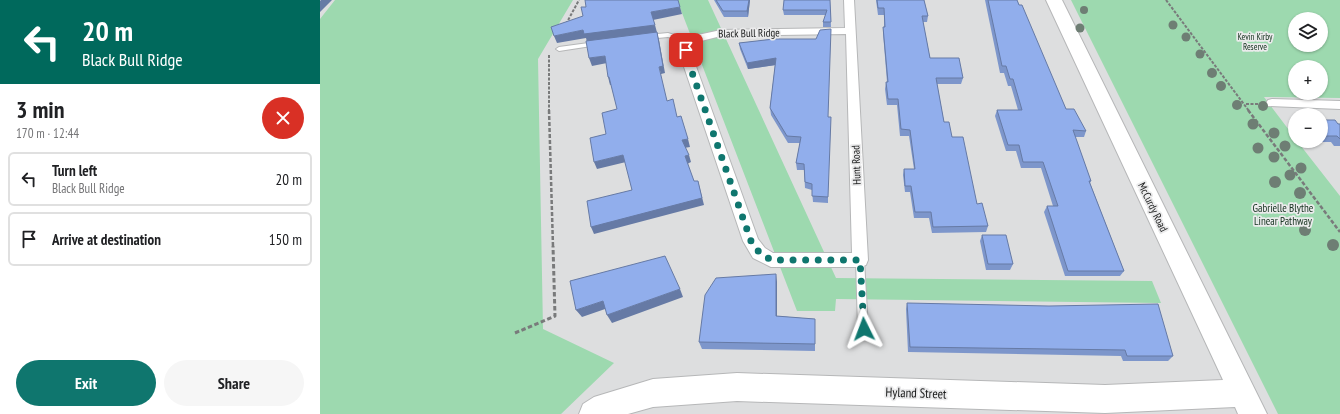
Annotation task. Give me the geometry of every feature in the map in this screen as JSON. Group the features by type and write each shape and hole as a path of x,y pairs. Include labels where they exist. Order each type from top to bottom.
{"main road":[{"name":"McCurdy Road","path":"1054,0 1247,403"},
{"name":"Hyland Street","path":"593,414 604,408 653,393 736,387 1105,399 1154,398 1247,403"}],"street":[{"name":"Hunt Road","path":"849,0 860,260"},
{"name":"Black Bull Ridge","path":"690,42 707,34 721,33 851,31"},
{"path":"690,42 686,50 687,58 751,241 759,252 771,260 776,261 860,260"},
{"path":"1272,103 1340,105"}],"lane":[{"path":"638,38 668,35 690,42"},
{"path":"559,48 606,42"},
{"name":"Hunt Road","path":"860,260 864,329"}],"path":[{"path":"562,31 579,0"},
{"path":"1166,0 1340,232"},
{"path":"515,333 555,316 548,58 552,49"}],"green space":[{"path":"335,0 573,0 538,59 543,329 614,363 561,414 320,414 320,19"},
{"path":"677,0 708,0 836,278 1152,281 1161,303 836,299 835,311 797,311"},
{"path":"1071,0 1340,0 1340,98 1328,98 1328,60 1288,60 1288,97 1264,97 1288,129 1288,148 1302,148 1340,196 1340,414 1278,414"}],"building":[{"path":"585,0 678,0 680,7 651,12 655,25 584,34 583,30 554,36 551,27 583,16 581,7 586,7"},
{"path":"716,0 749,0 747,11 723,11"},
{"path":"784,0 830,0 831,22 823,22 827,10 783,10"},
{"path":"877,0 924,0 928,16 922,16 930,58 959,58 963,78 936,78 944,122 949,122 952,137 963,137 977,204 982,203 988,226 933,227 931,212 915,212 911,186 905,186 904,169 915,169 910,130 901,129 898,99 888,99 883,27 885,27 884,8 878,8"},
{"path":"988,0 1017,0 1019,5 1022,5 1066,109 1074,109 1086,131 1073,130 1091,181 1089,181 1124,271 1068,271 1047,206 1058,206 1043,162 1023,162 1019,145 1008,145 997,110 1022,110 1013,79 1010,79 1006,66 1002,66"},
{"path":"831,29 828,117 831,117 828,197 812,196 812,184 805,182 804,164 796,163 801,137 787,136 770,108 776,58 747,63 739,43 774,39 816,39 820,30"},
{"path":"657,32 663,66 659,67 667,101 673,99 677,117 681,116 688,139 682,140 689,155 685,156 694,181 698,181 702,198 591,227 587,201 632,190 623,155 594,162 590,138 606,134 602,113 617,109 608,77 605,56 589,58 586,41"},
{"path":"1328,120 1335,120 1338,124 1340,124 1340,139 1337,136 1328,136"},
{"path":"982,235 1006,235 1013,264 988,264"},
{"path":"665,256 680,289 607,315 603,301 576,310 570,281"},
{"path":"776,274 776,316 815,319 815,344 699,342 705,295 716,278"},
{"path":"907,303 1049,306 1158,304 1173,356 1127,356 1125,350 910,347"}],"route":[{"path":"686,50 687,58 751,241 759,252 771,260 860,260 864,329"}],"park label":[{"name":"Kevin Kirby Reserve","path":"1255,42"},
{"name":"Gabrielle Blythe Linear Pathway","path":"1283,214"}]}
